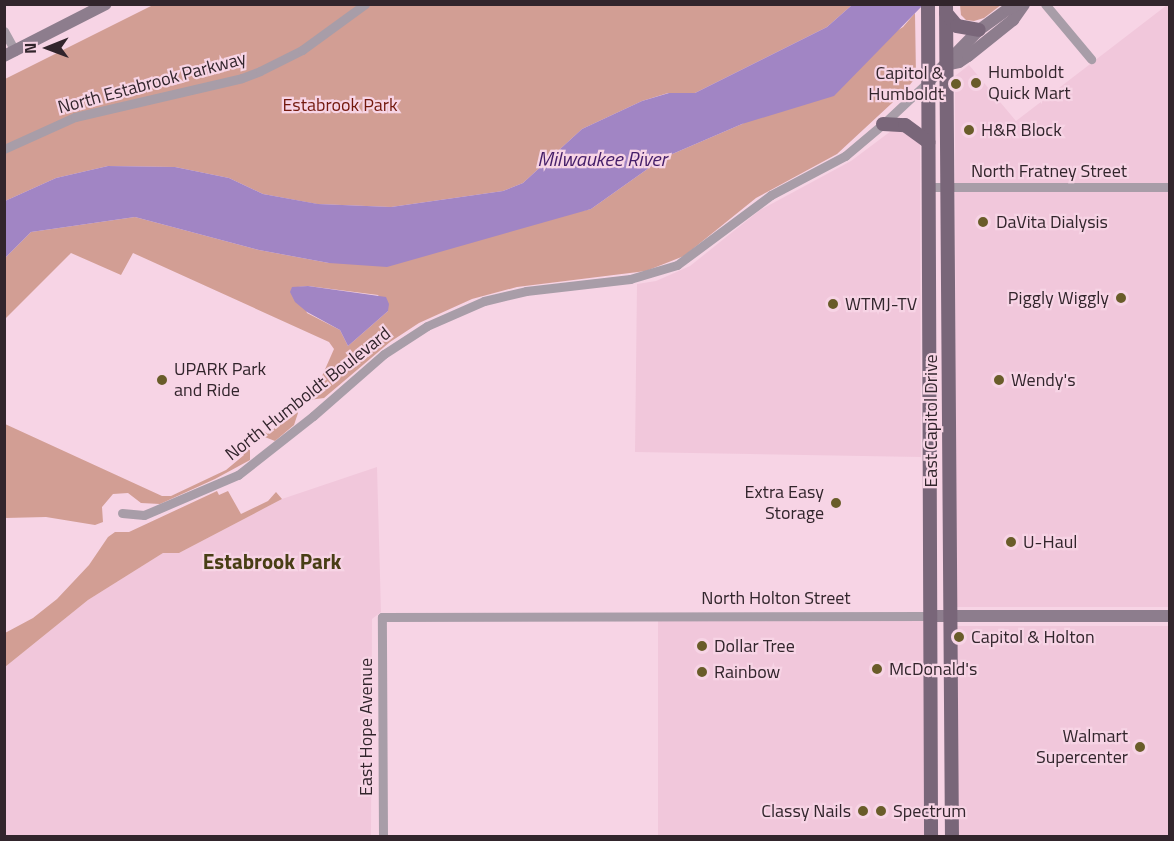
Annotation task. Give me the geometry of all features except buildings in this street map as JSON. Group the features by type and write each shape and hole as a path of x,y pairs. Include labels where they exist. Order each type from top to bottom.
{"main road":[{"path":"10,53 106,4"},
{"name":"East Capitol Drive","path":"928,4 931,837"},
{"name":"North Humboldt Boulevard","path":"929,81 979,30 1008,9 1022,4"},
{"name":"North Humboldt Boulevard","path":"946,66 959,62 1013,20 1022,4"},
{"path":"946,9 957,26 979,30"},
{"name":"East Capitol Drive","path":"946,9 952,837"},
{"path":"884,124 905,125 928,142"},
{"name":"North Holton Street","path":"930,616 1170,616"}],"street":[{"name":"North Estabrook Parkway","path":"4,149 75,117 242,78 260,71 302,50 365,4"},
{"path":"1045,4 1091,59"},
{"path":"4,31 10,53"},
{"name":"North Humboldt Boulevard","path":"122,513 144,515 238,475 313,416 384,354 427,326 484,301 526,291 630,279 677,265 703,249 759,203 844,156 884,124 929,81"},
{"name":"North Fratney Street","path":"928,187 1170,187"},
{"name":"North Holton Street","path":"382,617 930,616"},
{"name":"East Hope Avenue","path":"382,617 383,837"}],"shaded area":[{"path":"1169,5 1169,607 956,607 955,76 969,65 1016,121"},
{"path":"901,128 920,144 921,457 635,452 637,284 656,281 690,266 760,210 851,161 891,131"},
{"path":"377,467 381,612 372,619 371,836 5,836 5,667 88,600 163,553 179,553 282,499"},
{"path":"658,616 930,616 930,836 658,836"},
{"path":"957,626 1169,626 1169,836 957,836"}],"green space":[{"path":"960,4 1001,5 984,18 974,21 966,20 961,15"},
{"name":"Estabrook Park","path":"153,5 852,5 827,27 695,93 668,93 642,101 582,129 523,183 503,191 391,207 317,204 263,194 229,178 175,167 108,166 56,178 5,201 5,79"},
{"path":"915,13 916,77 905,91 837,154 756,198 684,256 646,271 517,287 472,299 419,323 390,342 324,398 309,400 301,394 308,390 315,392 334,349 329,342 133,253 121,275 71,253 5,319 5,258 31,232 135,217 259,250 329,263 591,209 663,158 742,124 903,27","holes":["308,286 378,295 388,311 348,346 340,330 307,313 298,287"]},
{"path":"288,406 296,409 298,413 294,425 275,441 257,434 262,430 268,434 290,415 285,410"},
{"path":"5,424 162,496 171,496 226,470 244,455 241,450 245,445 250,448 250,460 160,504 141,503 128,493 113,494 102,507 103,522 95,525 46,517 5,518"},
{"path":"217,491 219,495 228,491 241,514 268,501 276,492 282,499 179,553 163,553 88,600 5,667 5,633 33,618 57,599 89,565 108,537 115,532 129,532"}],"water":[{"name":"Milwaukee River","path":"852,5 923,5 834,96 742,124 663,158 591,209 387,267 329,263 259,250 135,217 31,232 5,258 5,201 56,178 108,166 175,167 229,178 263,194 318,204 391,207 503,191 523,183 582,129 642,101 669,93 695,93 827,27"},
{"path":"308,286 386,297 389,304 388,311 348,346 340,330 307,312 295,302 290,292 292,287"}],"place":[{"name":"Humboldt Quick Mart","path":"976,83"},
{"name":"Capitol & Humboldt","path":"956,84"},
{"name":"H&R Block","path":"969,130"},
{"name":"DaVita Dialysis","path":"983,222"},
{"name":"Piggly Wiggly","path":"1121,298"},
{"name":"WTMJ-TV","path":"833,304"},
{"name":"UPARK Park and Ride","path":"162,380"},
{"name":"Wendy's","path":"999,380"},
{"name":"Extra Easy Storage","path":"836,503"},
{"name":"U-Haul","path":"1011,542"},
{"name":"Capitol & Holton","path":"959,637"},
{"name":"Dollar Tree","path":"702,646"},
{"name":"McDonald's","path":"877,669"},
{"name":"Rainbow","path":"702,672"},
{"name":"Walmart Supercenter","path":"1140,747"},
{"name":"Classy Nails","path":"863,811"},
{"name":"Spectrum","path":"881,811"}],"district":[{"name":"Estabrook Park","path":"272,561"}]}
